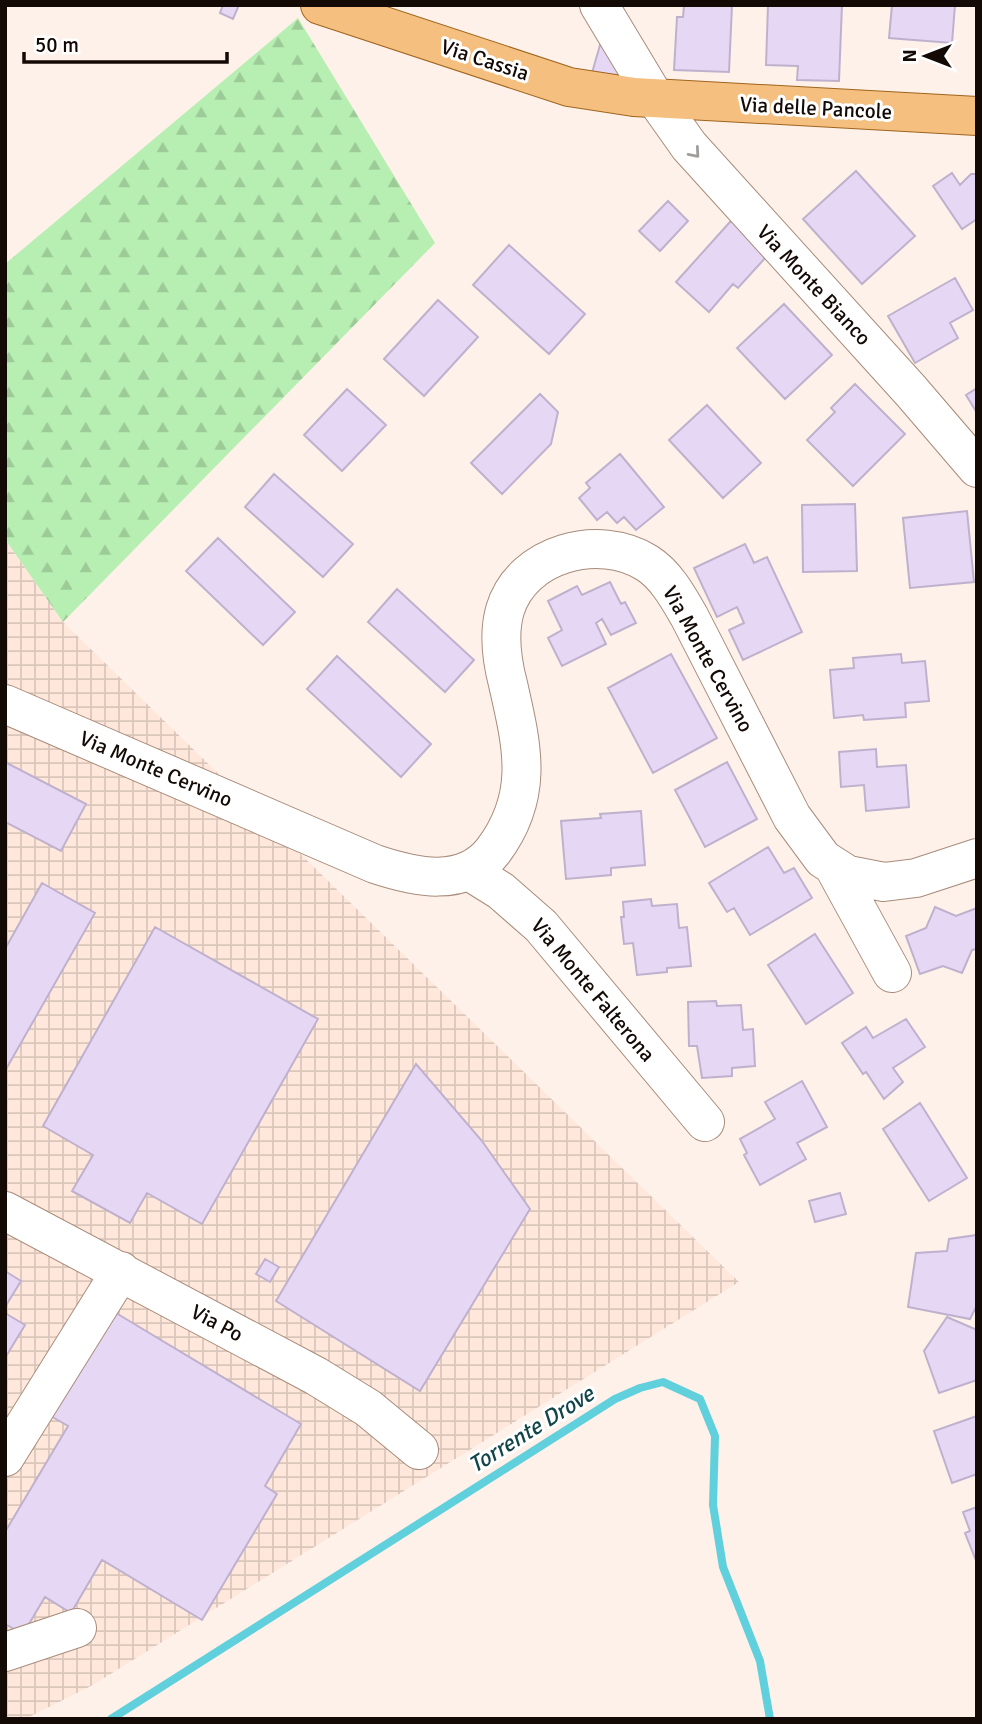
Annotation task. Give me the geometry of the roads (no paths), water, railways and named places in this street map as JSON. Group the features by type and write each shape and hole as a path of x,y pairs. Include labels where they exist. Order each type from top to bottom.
{"main road":[{"name":"Via Cassia","path":"320,5 569,87 655,98"},
{"name":"Via delle Pancole","path":"655,98 977,116"}],"street":[{"name":"Via Monte Bianco","path":"599,5 655,98 689,146 911,391 977,468"},
{"name":"Via Monte Cervino","path":"5,704 375,864 405,873 435,877 469,871 485,860 502,837 516,807 522,783 520,738 502,650 505,609 522,582 542,564 564,553 590,549 617,551 637,557 658,571 666,581 689,616 792,817 815,851 835,869 866,880 895,882 977,858"},
{"path":"835,869 892,973"},
{"name":"Via Monte Falterona","path":"469,871 501,891 541,926 705,1122"},
{"name":"Via Po","path":"5,1211 338,1389 394,1428 419,1450"},
{"path":"5,1457 121,1271"},
{"path":"5,1652 77,1628"}],"waterway":[{"name":"Torrente Drove","path":"111,1719 615,1399 663,1382 700,1399 715,1436 713,1505 723,1567 760,1661 770,1719"}]}
